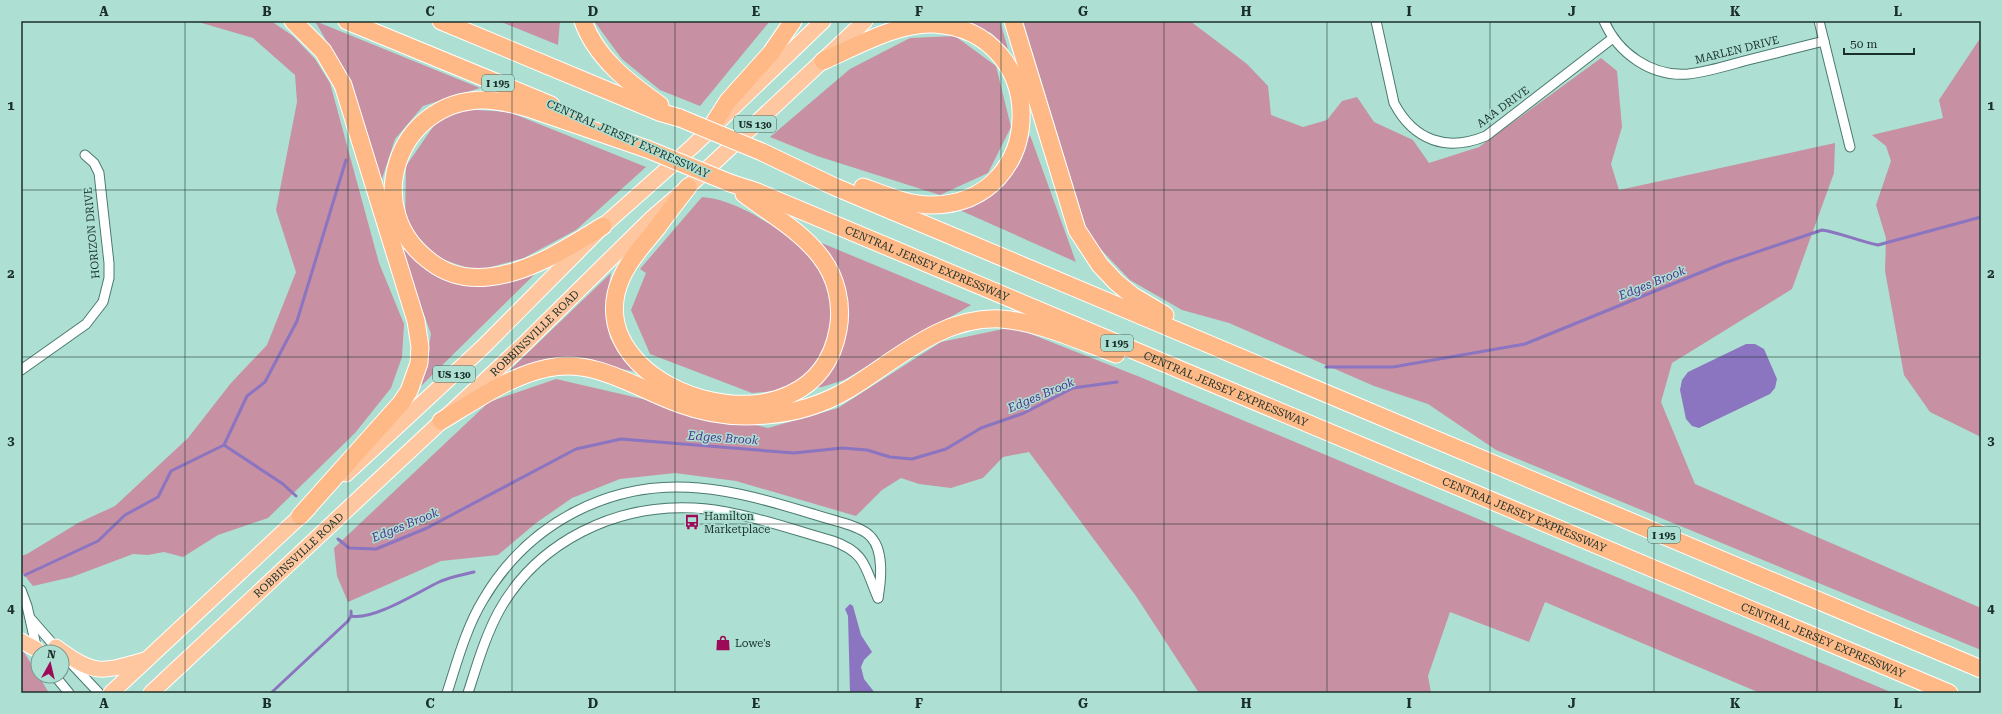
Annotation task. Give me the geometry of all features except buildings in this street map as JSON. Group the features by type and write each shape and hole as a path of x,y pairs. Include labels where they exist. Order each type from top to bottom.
{"highway":[{"path":"293,21 323,51 343,85 416,321 420,347 415,378 401,403 300,516"},
{"name":"CENTRAL JERSEY EXPRESSWAY","path":"347,21 575,115 648,149 730,183 755,190 1949,693"},
{"name":"I 195","path":"440,21 659,112 680,118 762,152 840,189 1981,668"},
{"path":"583,21 595,44 621,76 680,118"},
{"path":"712,126 728,101 771,53 793,21"},
{"name":"US 130","path":"111,693 484,346 603,226 693,146 712,126 823,21"},
{"name":"ROBBINSVILLE ROAD","path":"151,693 441,420 523,345 651,219 688,187 865,21"},
{"path":"1013,21 1077,230 1100,265 1116,282 1150,307 1334,397"},
{"path":"762,152 907,202 933,205 949,204 975,194 997,178 1013,155 1021,130 1022,116 1018,87 1004,61 994,50 971,34 947,26 933,24 916,25 881,35 823,61"},
{"path":"603,226 555,255 525,268 489,277 461,277 441,268 424,257 404,233 394,204 393,190 397,163 410,137 432,116 456,104 484,100 510,103 528,108 648,149"},
{"path":"688,187 634,255 622,277 615,308 617,327 628,352 640,365 677,389 703,398 722,402 745,405 761,404 790,395 812,379 822,368 829,356 837,335 840,316 839,301 831,274 817,252 769,210 730,183"},
{"path":"441,420 506,383 529,373 550,367 568,366 604,372 676,403 701,411 743,416 785,413 826,401 847,390 931,335 946,328 967,322 999,319 1034,325 1155,368 1311,433 1505,506"},
{"path":"21,641 30,646"},
{"path":"70,658 93,669 113,668 148,659"},
{"path":"168,693 188,659"}],"street":[{"name":"AAA DRIVE","path":"1376,21 1394,103 1400,114 1418,133 1439,142 1452,144 1469,142 1486,136 1612,38"},
{"name":"MARLEN DRIVE","path":"1604,21 1612,38 1632,57 1646,66 1660,71 1687,74 1702,72 1824,41"},
{"path":"1819,21 1850,147"},
{"name":"HORIZON DRIVE","path":"21,370 86,324 103,302 108,289 109,263 99,173 94,163 85,155"},
{"path":"447,693 469,630 482,601 495,581 525,547 543,531 594,502 620,493 664,487 698,488 731,492 846,524 871,537 878,549 882,580 878,598 870,581 869,570 849,546 810,534 726,512 695,508 665,508 628,514 600,523 573,535 542,558 518,584 499,611 486,640 468,693"},
{"path":"21,590 30,618 36,644"},
{"path":"30,618 53,644"},
{"path":"70,663 99,693"},
{"path":"62,684 69,693"}],"shaded area":[{"path":"195,21 271,21 293,36 315,59 330,83 379,263 404,324 402,357 391,388 355,433 268,518 218,535 183,557 164,552 148,555 133,554 72,577 33,586 21,571 21,556 27,554 78,523 115,506 188,438 231,383 267,345 296,272 276,210 297,102 295,75 253,38"},
{"path":"315,21 480,88 423,106 395,139 379,188 348,79"},
{"path":"499,21 560,21 558,45"},
{"path":"594,21 770,21 700,106 660,90 622,59"},
{"path":"952,21 1000,21 1008,49 991,33"},
{"path":"1023,21 1190,21 1247,64 1268,86 1271,115 1303,127 1327,120 1342,101 1357,97 1374,122 1413,140 1429,163 1479,147 1601,58 1617,71 1622,127 1611,164 1619,190 1835,143 1834,173 1792,289 1672,363 1661,402 1695,484 1981,608 1981,650 1496,450 1428,404 1374,386 1229,323 1182,310 1130,280 1089,237"},
{"path":"955,36 996,66 1011,127 988,173 940,195 817,156 770,137 850,69 910,38"},
{"path":"1981,37 1981,437 1930,412 1904,375 1885,271 1886,238 1876,205 1891,161 1886,146 1872,135 1943,118 1939,100"},
{"path":"461,109 509,112 646,167 576,230 524,258 477,271 438,258 405,223 406,166 435,124"},
{"path":"1030,135 1076,262 955,208 1011,170"},
{"path":"702,197 732,204 770,224 783,227 971,305 844,380 822,387 752,393 650,354 631,310 646,273 640,269"},
{"path":"399,246 436,274 538,271 421,386 431,334"},
{"path":"611,273 606,301 610,338 637,372 564,358 510,370"},
{"path":"1013,327 1140,377 1893,693 1760,693 1545,602 1529,642 1450,612 1428,676 1431,693 1199,693 1136,596 1029,452 1003,457 983,478 951,488 919,484 901,478 882,490 856,516 736,481 675,473 620,479 572,498 536,523 498,555 441,561 348,602 337,576 334,548 489,402 556,379 768,428 838,408 941,342"},
{"path":"1746,344 1755,344 1764,349 1777,379 1775,388 1770,394 1699,428 1692,426 1686,419 1680,390 1682,380 1688,372"},
{"path":"850,604 853,606 861,635 872,652 864,660 861,667 864,679 875,693 850,693 848,616 845,609"},
{"path":"21,650 30,662 30,684 44,684 49,693 21,693"}],"waterway":[{"path":"224,445 247,396 265,382 297,321 346,160"},
{"name":"Edges Brook","path":"1326,367 1393,367 1525,344 1724,263 1822,230 1878,245 1981,217"},
{"name":"Edges Brook","path":"338,539 349,548 376,549 427,528 576,449 621,439 794,453 842,448 867,450 890,457 912,459 946,449 981,428 1024,413 1073,388 1117,382"},
{"name":"Edges Brook","path":"224,445 283,484 296,496"},
{"name":"Edges Brook","path":"25,575 98,541 125,515 158,497 171,471 224,445"},
{"path":"351,616 371,614 383,610 439,582 452,577 474,572"},
{"path":"271,693 348,621 351,616 351,611"}],"place":[{"name":"Hamilton Marketplace","path":"692,522"},
{"name":"Lowe's","path":"723,643"}]}
